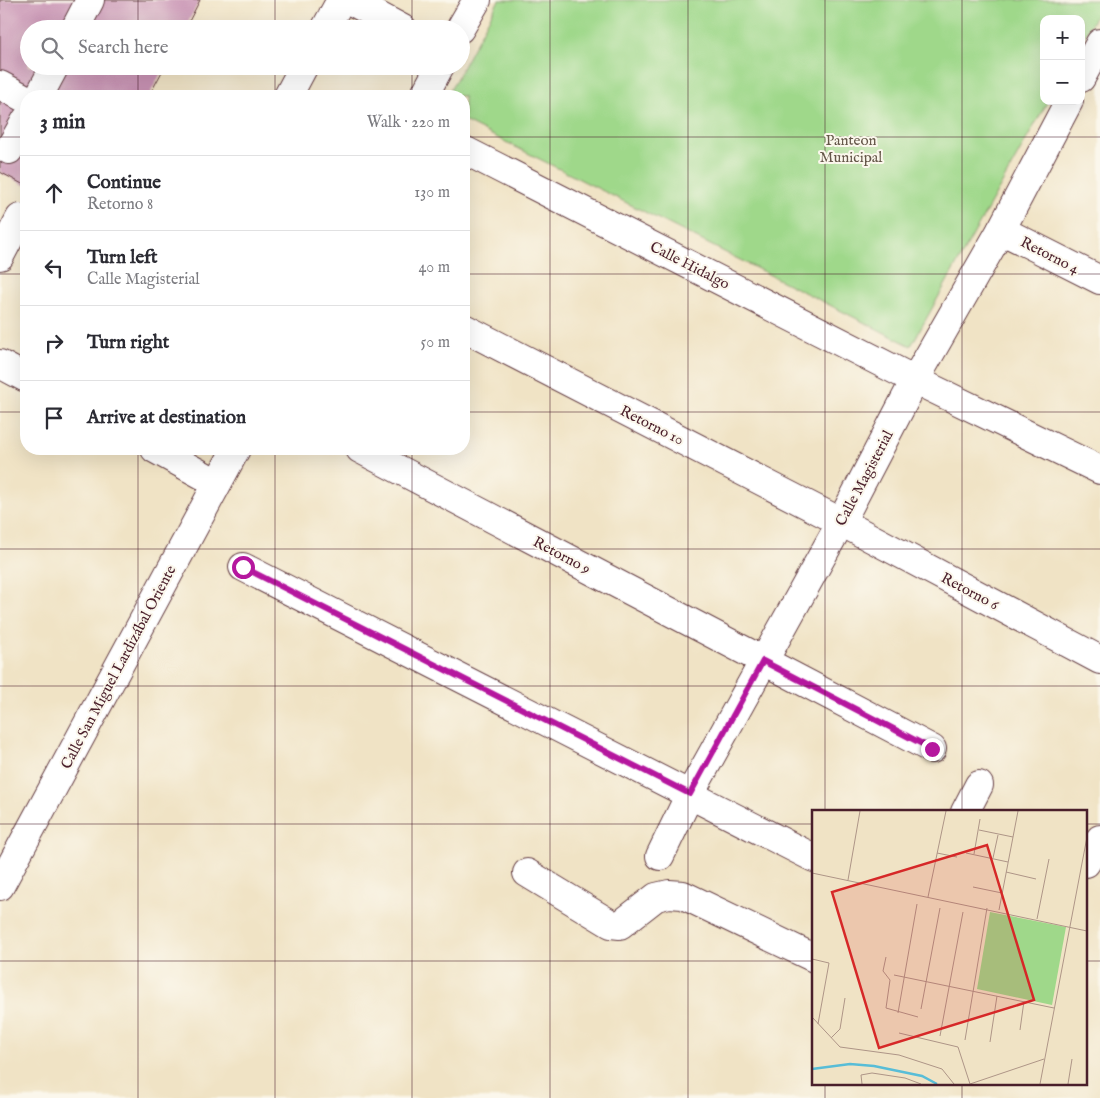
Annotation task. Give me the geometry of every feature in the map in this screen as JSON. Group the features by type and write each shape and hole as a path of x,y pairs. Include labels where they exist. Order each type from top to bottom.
{"street":[{"path":"80,20 90,0"},
{"path":"330,20 342,0"},
{"path":"349,0 386,20"},
{"path":"465,20 477,0"},
{"path":"1089,75 1100,43"},
{"path":"42,90 50,75"},
{"path":"291,90 299,75"},
{"path":"427,90 435,75"},
{"path":"0,85 20,96"},
{"name":"Calle Magisterial","path":"660,856 690,794 841,522 915,380 1001,230 1067,105"},
{"path":"9,150 20,131"},
{"name":"Calle Hidalgo","path":"470,153 915,380 1100,470"},
{"path":"0,256 20,218"},
{"name":"Retorno 4","path":"1001,230 1100,280"},
{"name":"Retorno 10","path":"470,331 841,522"},
{"path":"0,364 20,375"},
{"path":"166,455 218,483"},
{"name":"Calle San Miguel Lardizábal Oriente","path":"0,886 233,455"},
{"name":"Retorno 9","path":"371,455 932,749"},
{"name":"Retorno 6","path":"841,522 1100,660"},
{"path":"243,567 812,857"},
{"path":"967,810 979,785"},
{"path":"1088,860 1100,839"},
{"path":"527,873 611,924 620,925 656,897 669,894 683,895 812,957"}],"green space":[{"name":"Panteon Municipal","path":"499,0 1100,0 1100,8 1085,35 1085,15 1040,15 1040,105 1046,105 911,346 470,124 470,90 450,90 458,75 470,75 470,54"}],"building":[{"path":"0,0 200,0 190,20 20,20 20,75 160,75 152,90 20,90 20,183 0,172"}],"route":[{"path":"243,567 690,794 763,661 932,749"}]}
